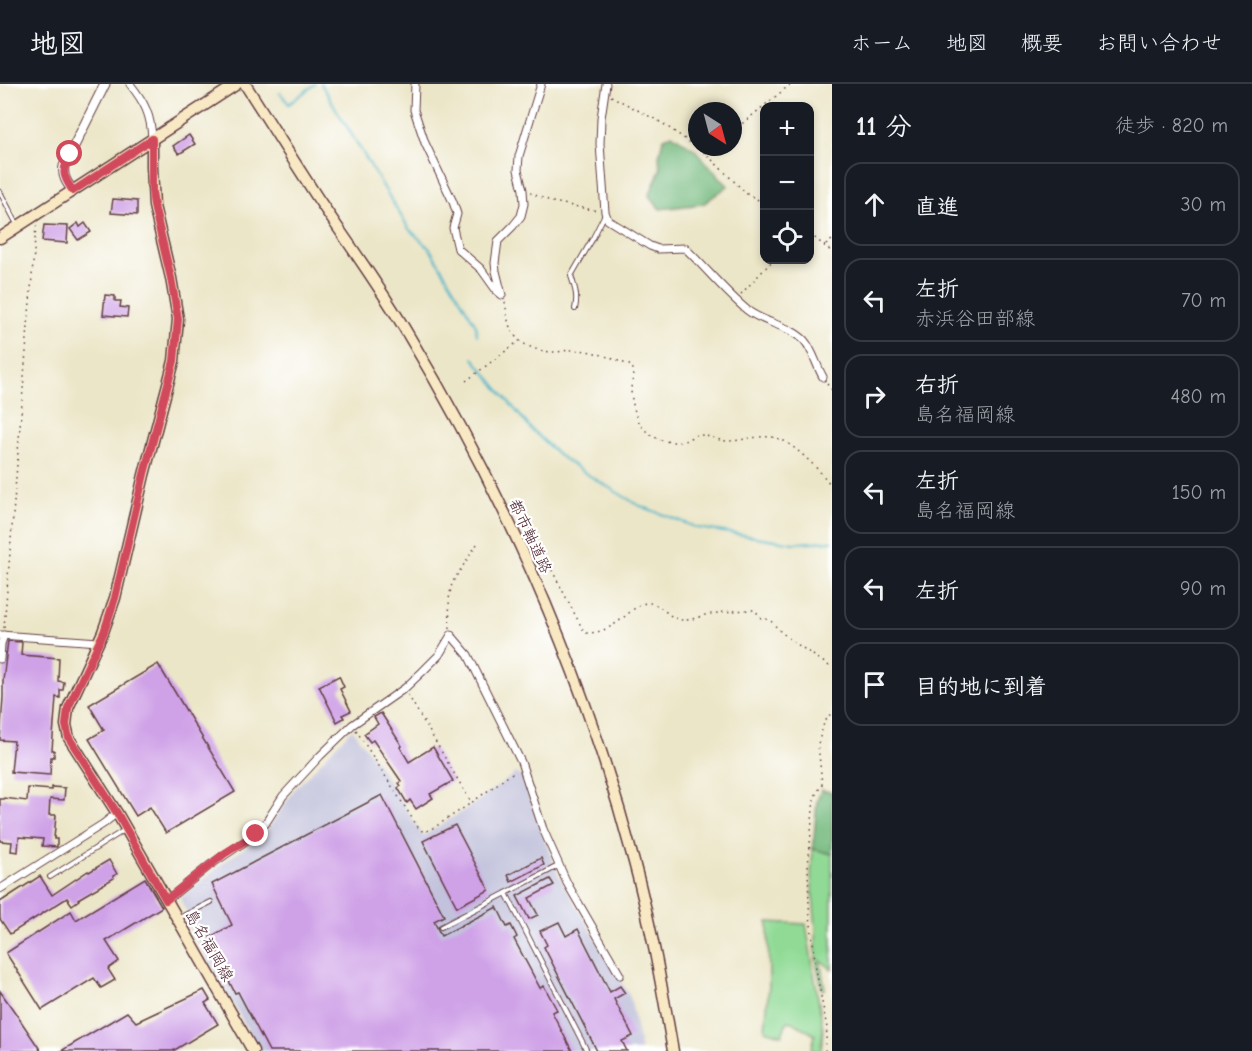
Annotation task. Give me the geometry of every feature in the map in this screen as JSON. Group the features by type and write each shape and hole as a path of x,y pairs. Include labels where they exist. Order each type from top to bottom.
{"main road":[{"path":"0,238 237,84"},
{"name":"都市軸道路","path":"245,84 409,335 474,451 511,524 550,614 611,780 637,874 660,974 673,1051"},
{"name":"島名福岡線","path":"152,139 154,206 178,319 174,361 144,474 115,598 99,642 68,708 66,725 69,738 117,813 253,1051"}],"street":[{"path":"73,191 63,174 64,166 105,84"},
{"path":"130,84 147,110 152,125 152,139"},
{"path":"415,84 414,110 425,143 457,214 453,228 458,249 481,269 502,295"},
{"path":"502,295 495,263 498,241 521,216 524,204 518,170 519,156 542,84"},
{"path":"606,84 600,144 605,213 608,220 658,249 685,248 735,300 750,312 793,332 803,340 823,377"},
{"path":"0,659 2,635 99,642"},
{"path":"166,900 217,859 256,834 283,796 352,724 405,688 439,655 451,635 468,655 522,765 558,866 620,975"},
{"path":"1,887 117,813"}],"lane":[{"path":"0,192 18,226"},
{"path":"575,309 576,291 571,276 605,213"},
{"path":"50,877 126,830"},
{"path":"441,927 558,866"},
{"path":"506,893 587,1051"},
{"path":"177,919 211,902"}],"path":[{"path":"742,124 791,84"},
{"path":"605,93 662,123 688,141"},
{"path":"708,156 747,194 760,200"},
{"path":"523,190 553,202 605,213"},
{"path":"2,635 36,214"},
{"path":"814,237 832,252"},
{"path":"825,246 832,240"},
{"path":"735,300 769,264"},
{"path":"502,295 513,333 536,350 552,352 578,350 595,353 632,366 634,372 631,390 638,420 643,428 657,439 673,443 696,435 727,441 760,437 781,439 816,467 832,487"},
{"path":"466,381 520,340"},
{"path":"519,525 526,523 530,528 586,633 607,630 638,605 647,603 657,605 672,616 683,620 740,610 755,610 761,618 770,620 791,640 832,668"},
{"path":"451,635 449,598 452,583 479,541"},
{"path":"405,688 471,803"},
{"path":"825,1051 827,1028 816,970 808,906 808,867 814,798 822,784 818,744 824,723 832,712"},
{"path":"352,724 419,828 424,832 471,803 522,765"}],"shaded area":[{"path":"352,729 377,763 423,836 468,808 516,773 522,778 559,876 630,997 641,1051 260,1051 190,928 192,922 180,899 227,860 259,838 268,829 295,789"}],"green space":[{"path":"672,134 688,145 688,156 700,156 728,186 703,204 660,209 649,196 660,170 659,156 663,139"},
{"path":"821,790 832,792 832,854 813,849 817,801"},
{"path":"813,849 832,854 832,969 820,960 825,989 822,990 816,960 816,928 811,875"},
{"path":"768,922 806,924 823,1029 821,1051 811,1051 815,1035 793,1022 787,1021 782,1035 765,1030 769,984"}],"building":[{"path":"189,135 195,144 179,154 173,146"},
{"path":"113,199 137,201 137,215 111,213"},
{"path":"78,223 80,227 85,223 91,232 78,240 70,229"},
{"path":"44,225 68,226 67,243 42,241"},
{"path":"105,295 115,296 115,301 121,301 120,307 128,308 127,317 103,315"},
{"path":"8,641 22,642 21,655 59,658 58,681 64,682 63,690 60,690 60,698 56,697 52,750 54,750 54,757 51,757 50,775 11,772 14,741 0,740 3,680"},
{"path":"158,664 235,792 166,833 150,807 136,816 89,739 104,730 89,705"},
{"path":"339,676 344,687 340,689 351,711 342,715 344,718 337,722 319,686"},
{"path":"381,713 402,746 400,747 409,762 433,747 453,781 430,794 433,798 416,809 410,800 407,803 398,788 401,786 399,783 401,781 373,740 370,742 364,734 378,724 374,717"},
{"path":"52,787 65,788 64,800 50,799 49,815 56,815 54,839 57,839 57,847 42,846 43,839 19,837 18,852 11,851 12,842 0,841 0,799 27,801 28,788 52,790"},
{"path":"382,795 444,916 434,921 441,936 497,907 507,927 511,925 517,937 514,939 540,988 544,986 557,1010 552,1012 572,1051 269,1051 238,992 235,993 210,937 232,925 212,884"},
{"path":"455,825 489,890 457,907 423,841"},
{"path":"541,858 544,865 511,882 508,875"},
{"path":"109,860 117,874 113,876 114,878 78,899 72,905 67,898 10,934 0,919 0,902 40,876 52,895"},
{"path":"145,878 162,907 106,941 119,961 108,969 115,980 101,988 94,978 42,1010 6,953 71,911 76,920"},
{"path":"550,879 554,885 529,898 538,915 529,919 517,896"},
{"path":"559,922 566,936 578,929 610,992 620,986 625,993 614,999 633,1036 622,1041 627,1051 597,1051 544,947 547,945 540,931"},
{"path":"204,990 210,1000 205,1003 218,1024 173,1051 61,1051 127,1012 136,1022"},
{"path":"0,991 14,1011 41,1051 0,1051"}],"waterway":[{"path":"280,93 289,104 315,84"},
{"path":"321,84 409,229 430,249 476,325 477,335"},
{"path":"473,358 531,429 560,456 638,505 698,528 794,543 832,541"}],"route":[{"path":"70,154 63,174 73,191 152,139 154,206 178,319 174,361 144,474 115,598 104,632 68,708 66,725 69,738 117,813 166,900 224,854 256,834"}]}
